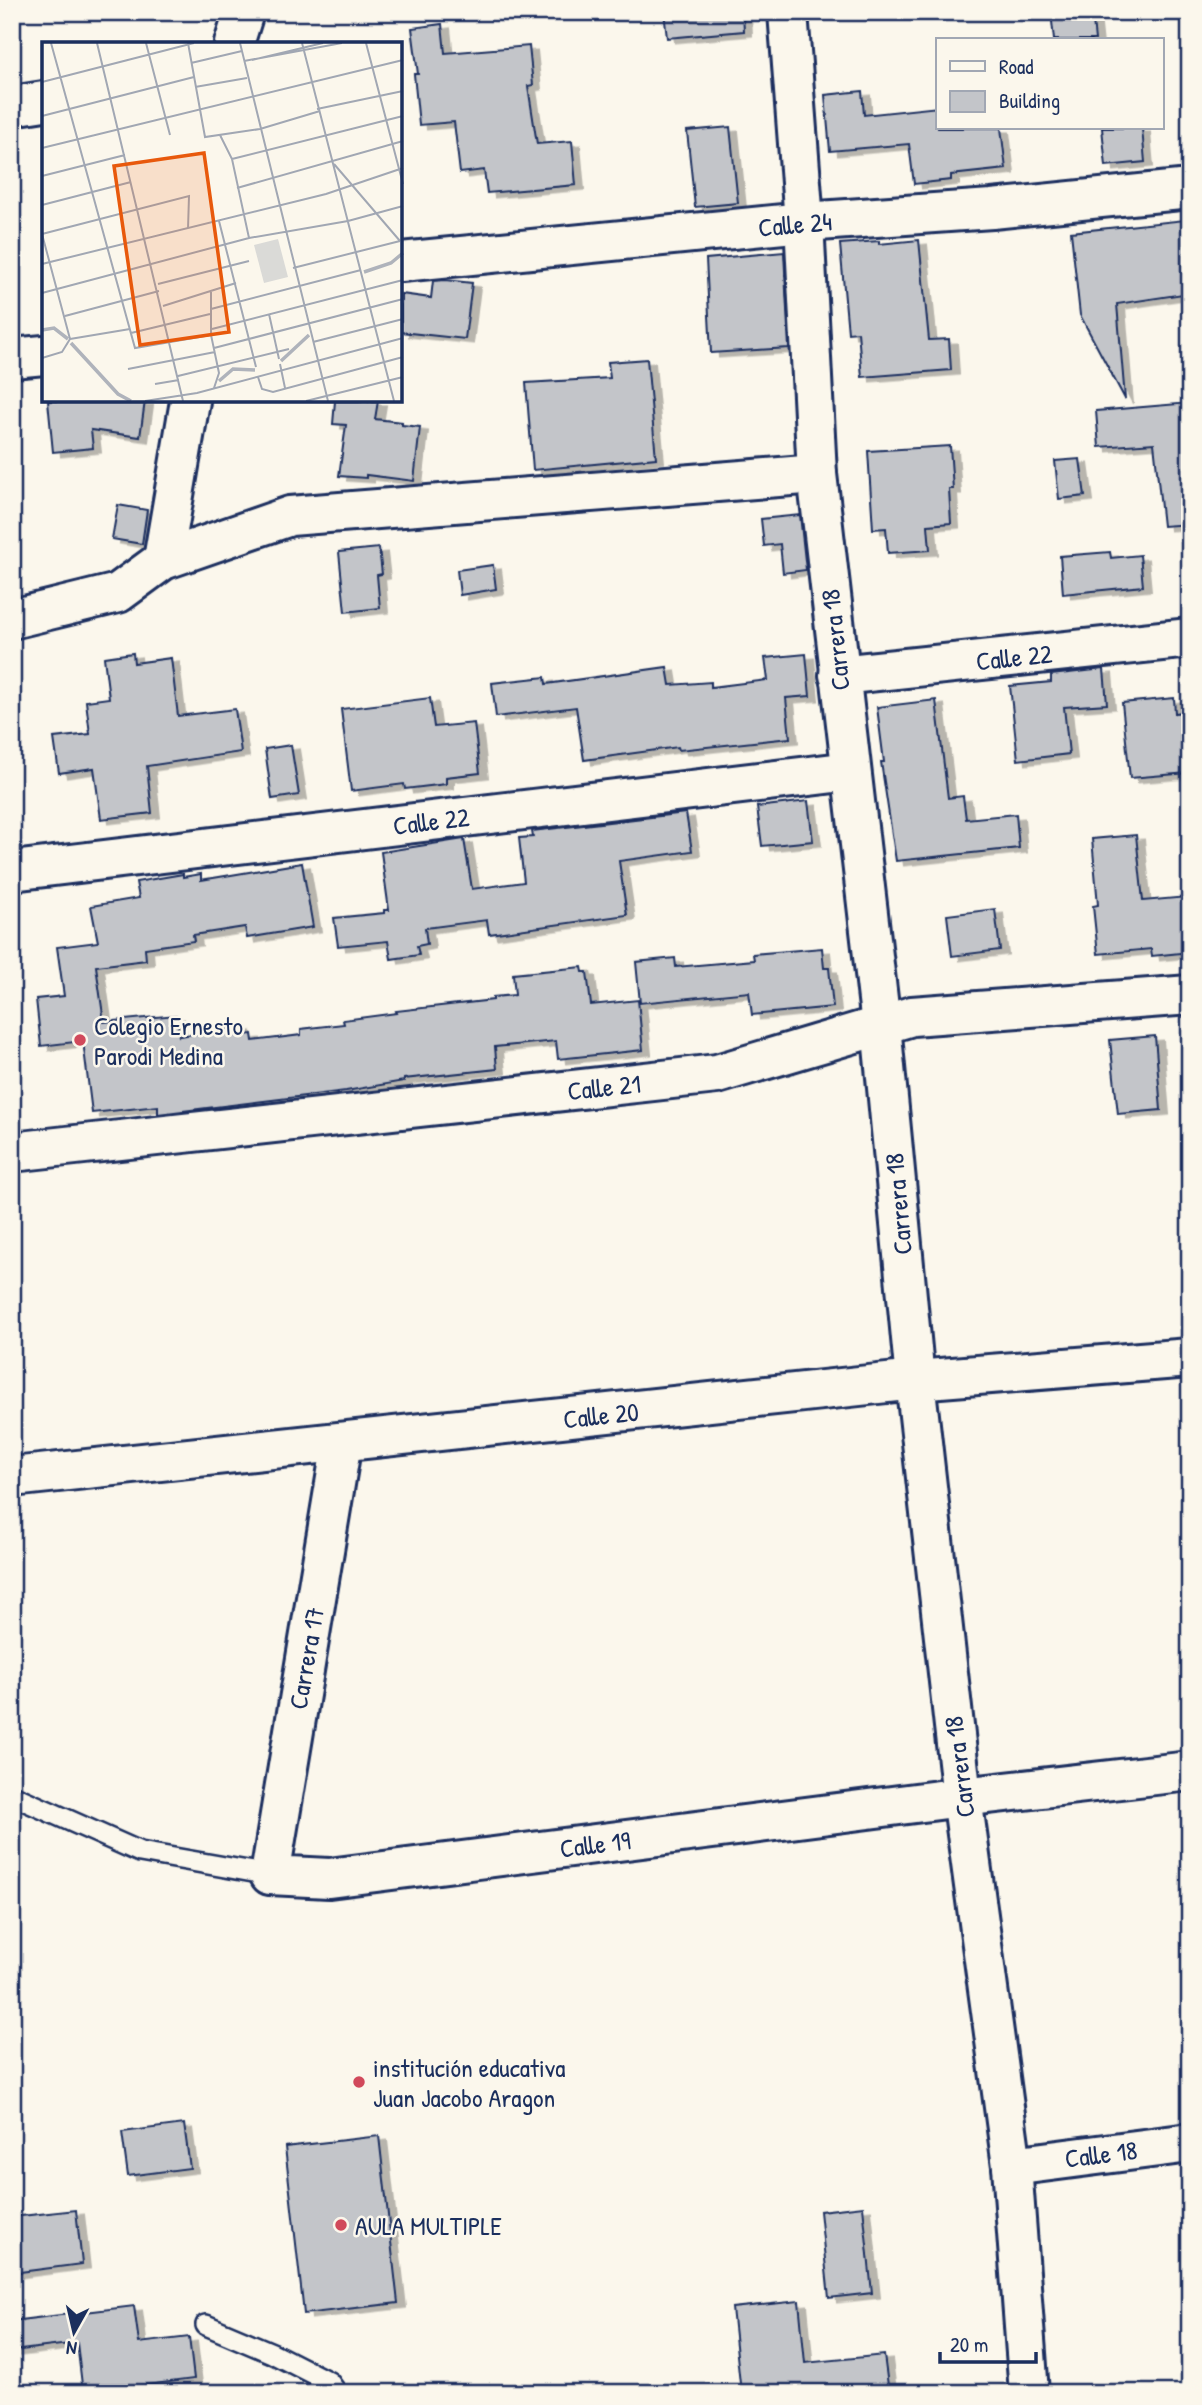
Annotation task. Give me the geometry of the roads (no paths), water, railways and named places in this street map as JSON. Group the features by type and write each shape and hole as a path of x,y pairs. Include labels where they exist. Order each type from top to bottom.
{"street":[{"path":"235,42 244,12"},
{"name":"Carrera 18","path":"788,12 804,222 817,474 881,1025 915,1380 962,1797 1012,2166 1029,2393"},
{"path":"12,106 42,101"},
{"name":"Calle 24","path":"402,262 804,222 992,209 1190,189"},
{"path":"12,358 42,355"},
{"path":"163,560 190,402"},
{"path":"12,619 118,593 163,560 289,516 817,474"},
{"name":"Calle 22","path":"839,676 1190,638"},
{"name":"Calle 22","path":"12,871 850,771"},
{"name":"Calle 21","path":"12,1152 718,1074 912,1016 1190,995"},
{"name":"Calle 20","path":"12,1477 915,1380 1190,1358"},
{"name":"Carrera 17","path":"270,1875 342,1442"},
{"name":"Calle 19","path":"270,1875 328,1878 962,1797 1190,1772"},
{"name":"Calle 18","path":"1012,2166 1190,2143"}],"lane":[{"name":"Calle 19","path":"12,1795 140,1852 270,1875"},
{"path":"206,2325 272,2353 329,2382 337,2393"}],"place":[{"name":"Colegio Ernesto Parodi Medina","path":"80,1040"},
{"name":"institución educativa Juan Jacobo Aragon","path":"359,2082"},
{"name":"AULA MULTIPLE","path":"341,2225"}]}
